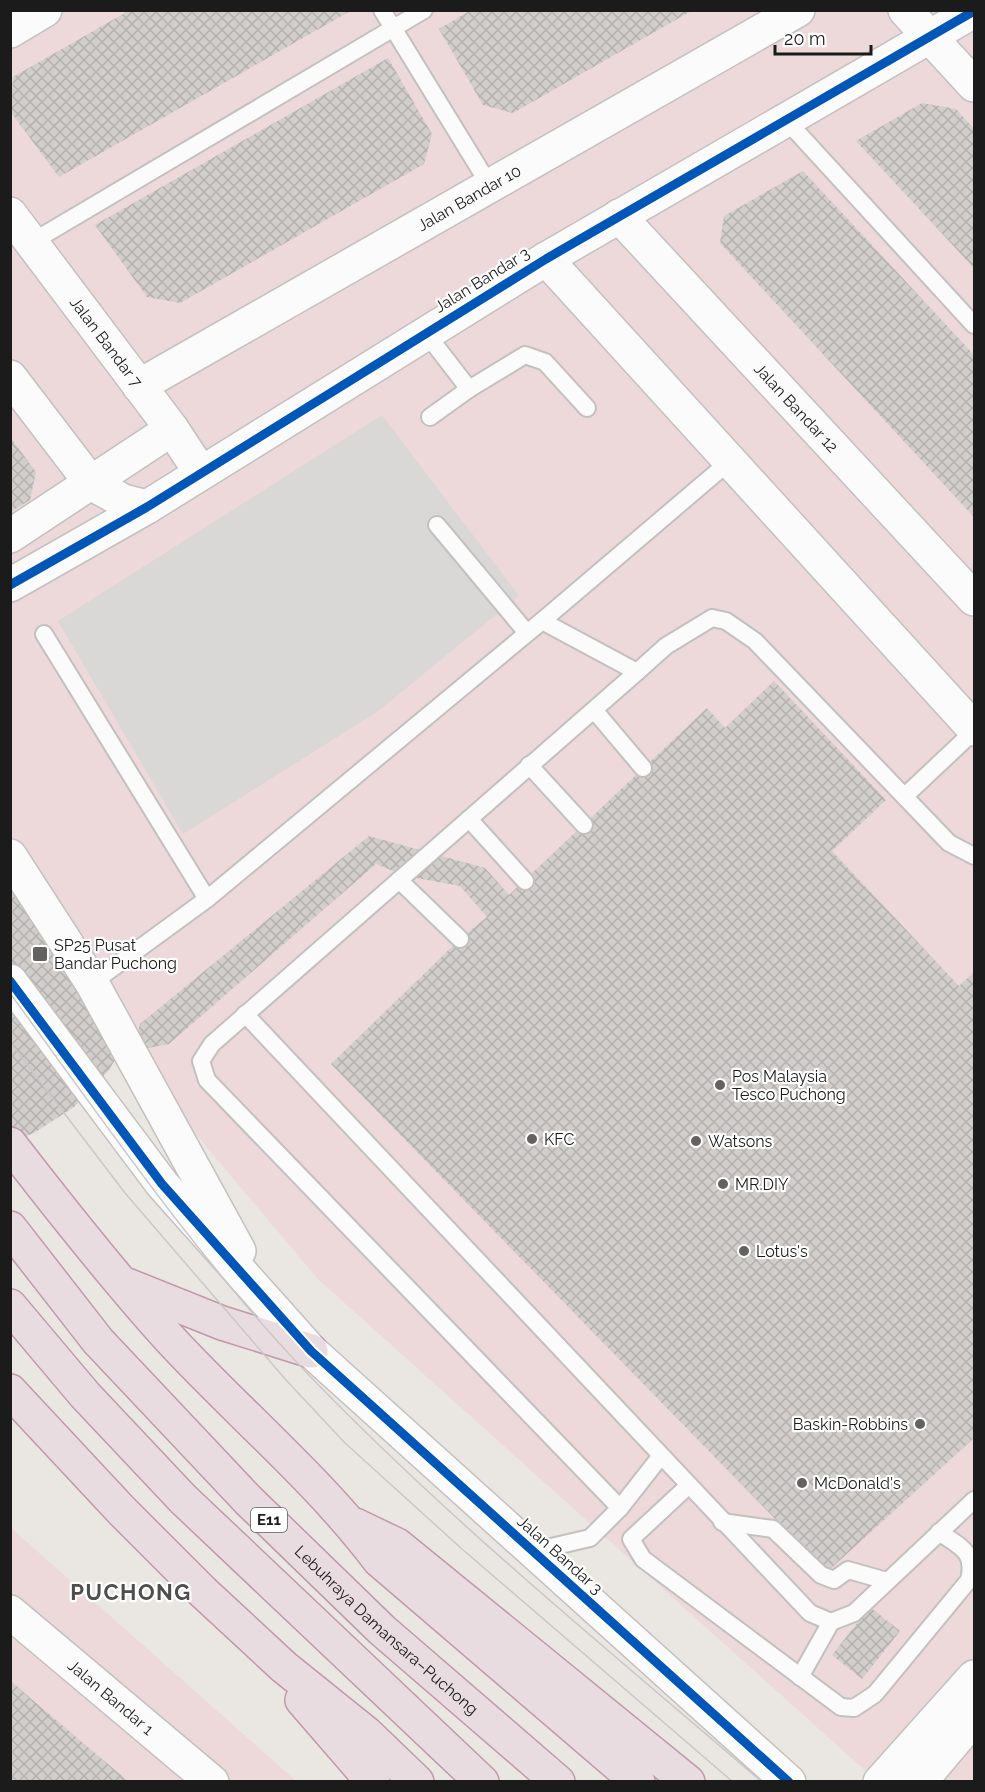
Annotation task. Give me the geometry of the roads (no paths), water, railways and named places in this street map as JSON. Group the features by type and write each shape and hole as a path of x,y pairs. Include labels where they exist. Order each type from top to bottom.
{"highway":[{"path":"10,1144 59,1207 169,1338 351,1523 379,1560 638,1782"},
{"name":"Lebuhraya Damansara–Puchong","path":"10,1228 98,1341 248,1500 382,1630 558,1782"},
{"path":"123,1283 222,1323 310,1351"},
{"name":"E11","path":"10,1306 85,1395 183,1499 482,1782"},
{"path":"11,1392 131,1520 202,1591 284,1667 366,1733 417,1782"},
{"path":"351,1523 397,1545 688,1782"},
{"path":"284,1667 296,1693 367,1779"}],"street":[{"path":"10,31 45,10"},
{"name":"Jalan Bandar 10","path":"139,386 798,10"},
{"path":"905,10 975,85"},
{"name":"Jalan Bandar 3","path":"10,585 147,507 546,259 975,11"},
{"name":"Jalan Bandar 7","path":"10,214 172,429 201,473"},
{"name":"Jalan Bandar 12","path":"619,216 975,599"},
{"path":"546,259 975,730"},
{"path":"10,377 91,483 123,501 147,507"},
{"path":"10,536 172,429"},
{"path":"10,856 92,982 267,1302"},
{"path":"10,981 162,1184 267,1302"},
{"name":"Jalan Bandar 3","path":"267,1302 310,1351 789,1782"},
{"name":"Jalan Bandar 1","path":"10,1612 212,1782"},
{"path":"880,1782 975,1677"},
{"path":"920,1782 975,1718"}],"lane":[{"path":"382,10 490,186"},
{"path":"32,242 424,10"},
{"path":"786,120 975,325"},
{"path":"426,332 469,389"},
{"path":"430,417 469,389 525,355 545,362 587,408"},
{"path":"92,982 207,899 542,621 730,461"},
{"path":"437,525 527,633"},
{"path":"620,1508 207,1080 201,1061 212,1044 245,1014 636,672 666,646 712,618 726,621 755,641 906,795 949,843 975,856"},
{"path":"542,621 636,672"},
{"path":"44,634 207,899"},
{"path":"594,710 644,768"},
{"path":"906,795 975,730"},
{"path":"529,765 584,825"},
{"path":"469,819 525,881"},
{"path":"399,880 460,939"},
{"path":"245,1014 722,1522 810,1613 831,1622"},
{"path":"534,1551 590,1539 620,1508 660,1457"},
{"path":"688,1486 632,1539 643,1559 841,1707 854,1708 875,1694 969,1580 972,1566 968,1553 939,1532"},
{"path":"800,1677 831,1622 854,1613 975,1500"},
{"path":"722,1522 773,1529 821,1575 834,1580 848,1570 887,1581"}],"tram line":[{"path":"10,993 187,1234 304,1370 358,1425 470,1530 762,1782"},
{"path":"10,1042 125,1193 286,1380 345,1443 462,1549 733,1782"}],"place":[{"name":"SP25 Pusat Bandar Puchong","path":"40,954"},
{"name":"Pos Malaysia Tesco Puchong","path":"720,1085"},
{"name":"KFC","path":"532,1139"},
{"name":"Watsons","path":"696,1141"},
{"name":"MR.DIY","path":"723,1184"},
{"name":"Lotus's","path":"744,1251"},
{"name":"Baskin-Robbins","path":"920,1424"},
{"name":"McDonald's","path":"802,1483"}],"district":[{"name":"PUCHONG","path":"131,1592"}]}
